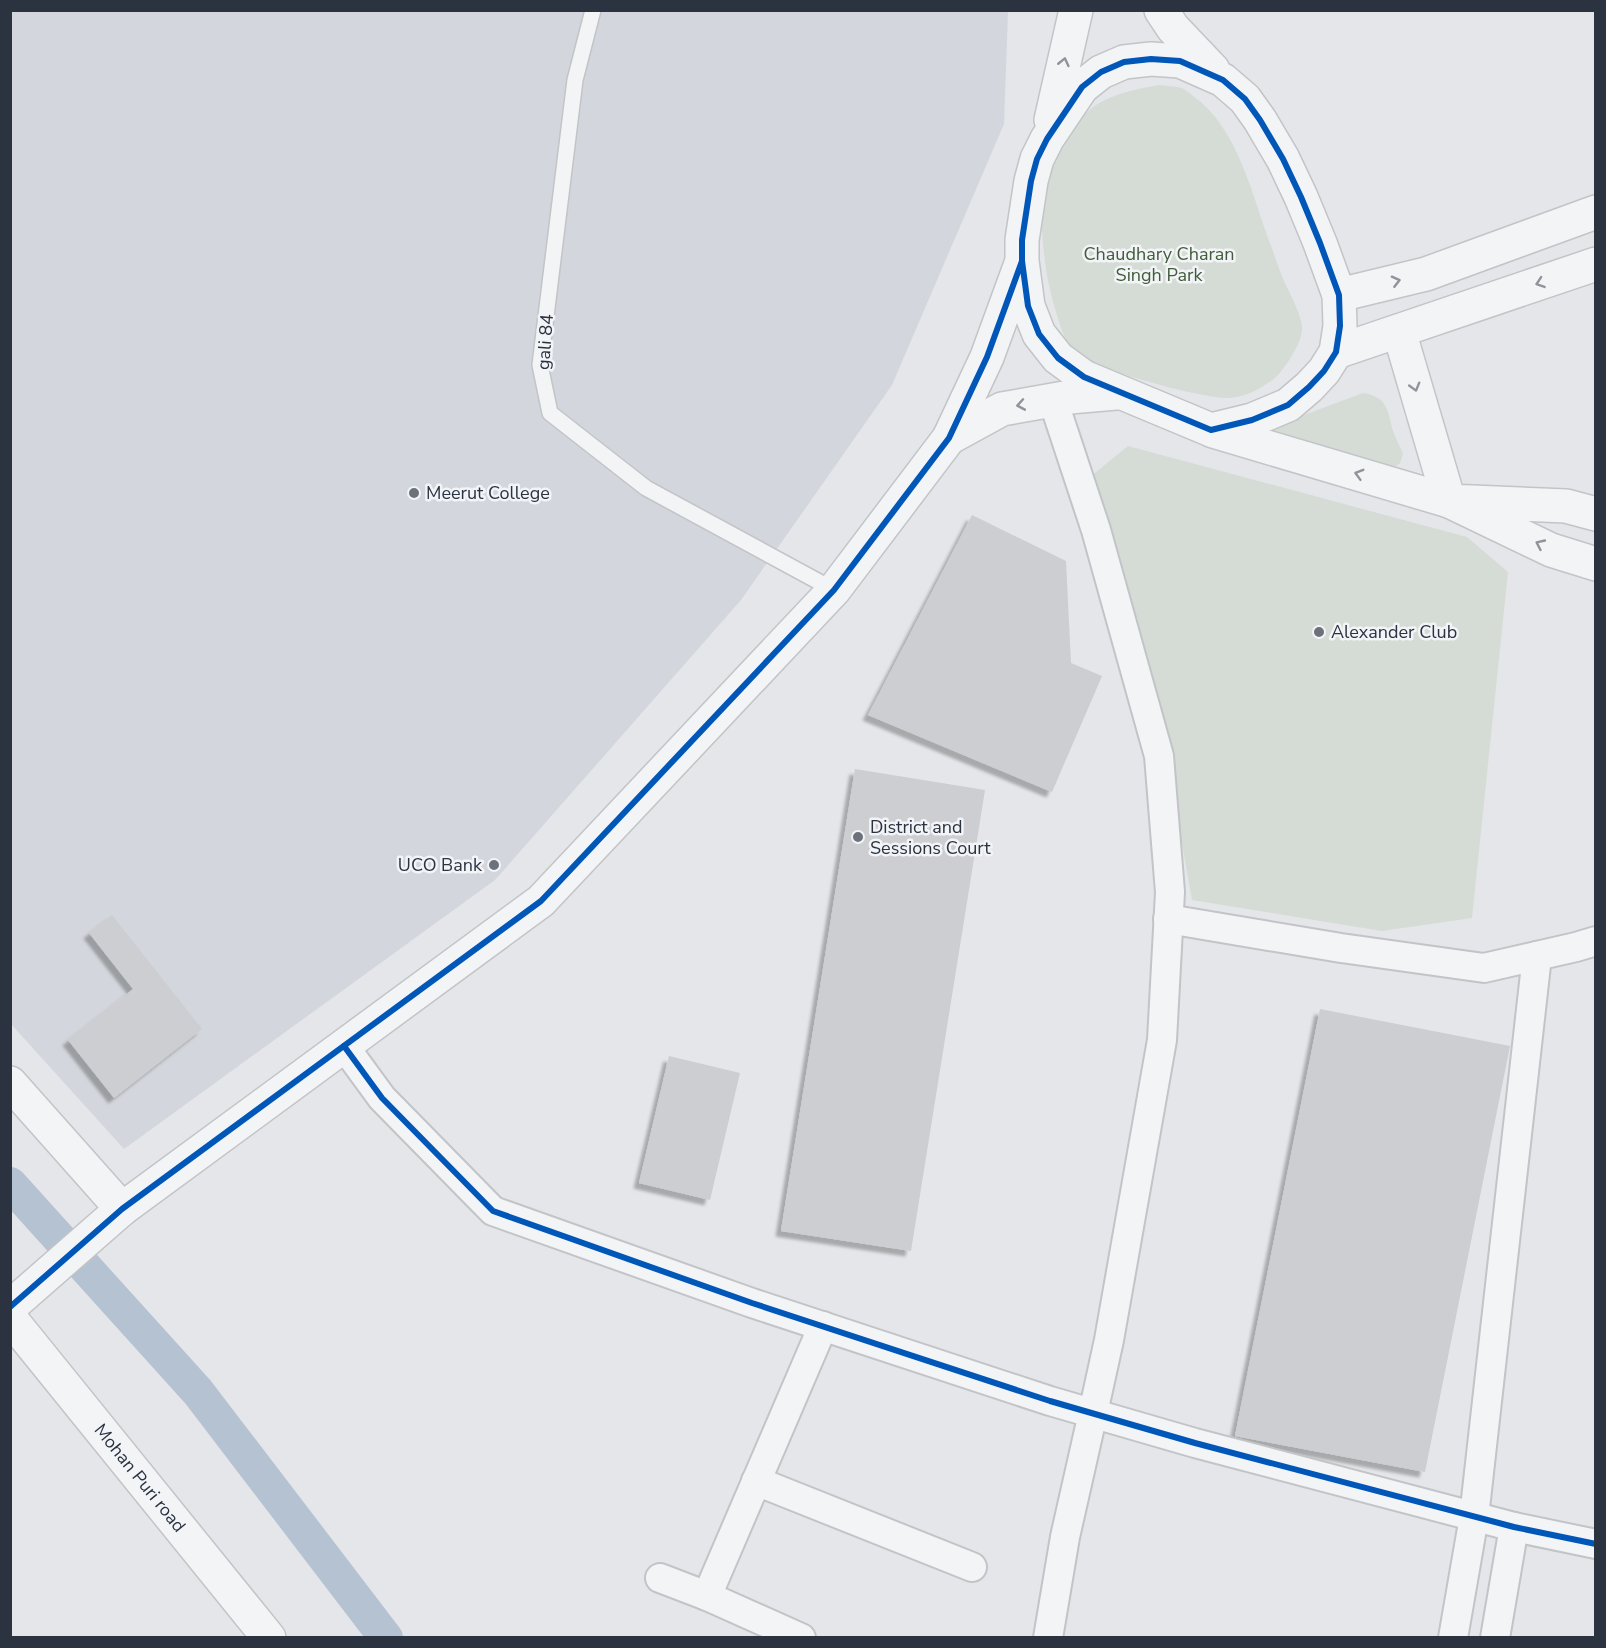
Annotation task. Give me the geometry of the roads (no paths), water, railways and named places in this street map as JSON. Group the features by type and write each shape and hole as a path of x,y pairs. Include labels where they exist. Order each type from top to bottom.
{"street":[{"path":"1047,139 1076,10"},
{"path":"1161,10 1173,28 1223,80 1245,99 1260,120 1283,159 1309,215 1339,295 1340,326 1336,352 1324,371 1309,387 1288,405 1252,420 1211,430"},
{"path":"1223,80 1180,61 1151,60 1124,62 1101,72 1082,87 1047,139 1037,159 1031,182 1022,240 1022,261 1028,306 1039,334 1058,358 1083,377 1120,393 1211,430 1449,501 1551,550 1596,564"},
{"path":"1339,295 1426,274 1596,212"},
{"path":"10,1307 122,1209 541,901 834,590 949,438 987,357 1022,261"},
{"path":"1336,352 1596,264"},
{"path":"1399,331 1449,501"},
{"path":"949,438 1002,409 1070,397 1120,393"},
{"path":"1048,1638 1065,1537 1094,1413 1108,1340 1162,1040 1170,892 1159,756 1096,530 1053,400"},
{"path":"1449,501 1566,506 1596,514"},
{"path":"1168,919 1341,948 1484,968 1596,941"},
{"path":"1453,1638 1474,1517 1537,956"},
{"path":"344,1046 382,1098 493,1210 752,1303 1050,1401 1196,1443 1474,1517 1596,1544"},
{"path":"10,1083 122,1209"},
{"name":"Mohan Puri road","path":"10,1318 269,1638"},
{"path":"706,1596 823,1326"},
{"path":"756,1481 972,1567"},
{"path":"1495,1638 1514,1527"},
{"path":"660,1578 801,1638"}],"lane":[{"name":"gali 84","path":"593,10 575,80 540,365 550,413 646,488 834,590"}],"waterway":[{"path":"10,1184 198,1392 386,1638"}],"place":[{"name":"Meerut College","path":"414,493"},
{"name":"Alexander Club","path":"1319,632"},
{"name":"District and Sessions Court","path":"858,837"},
{"name":"UCO Bank","path":"494,865"}],"park label":[{"name":"Chaudhary Charan Singh Park","path":"1159,264"}]}
